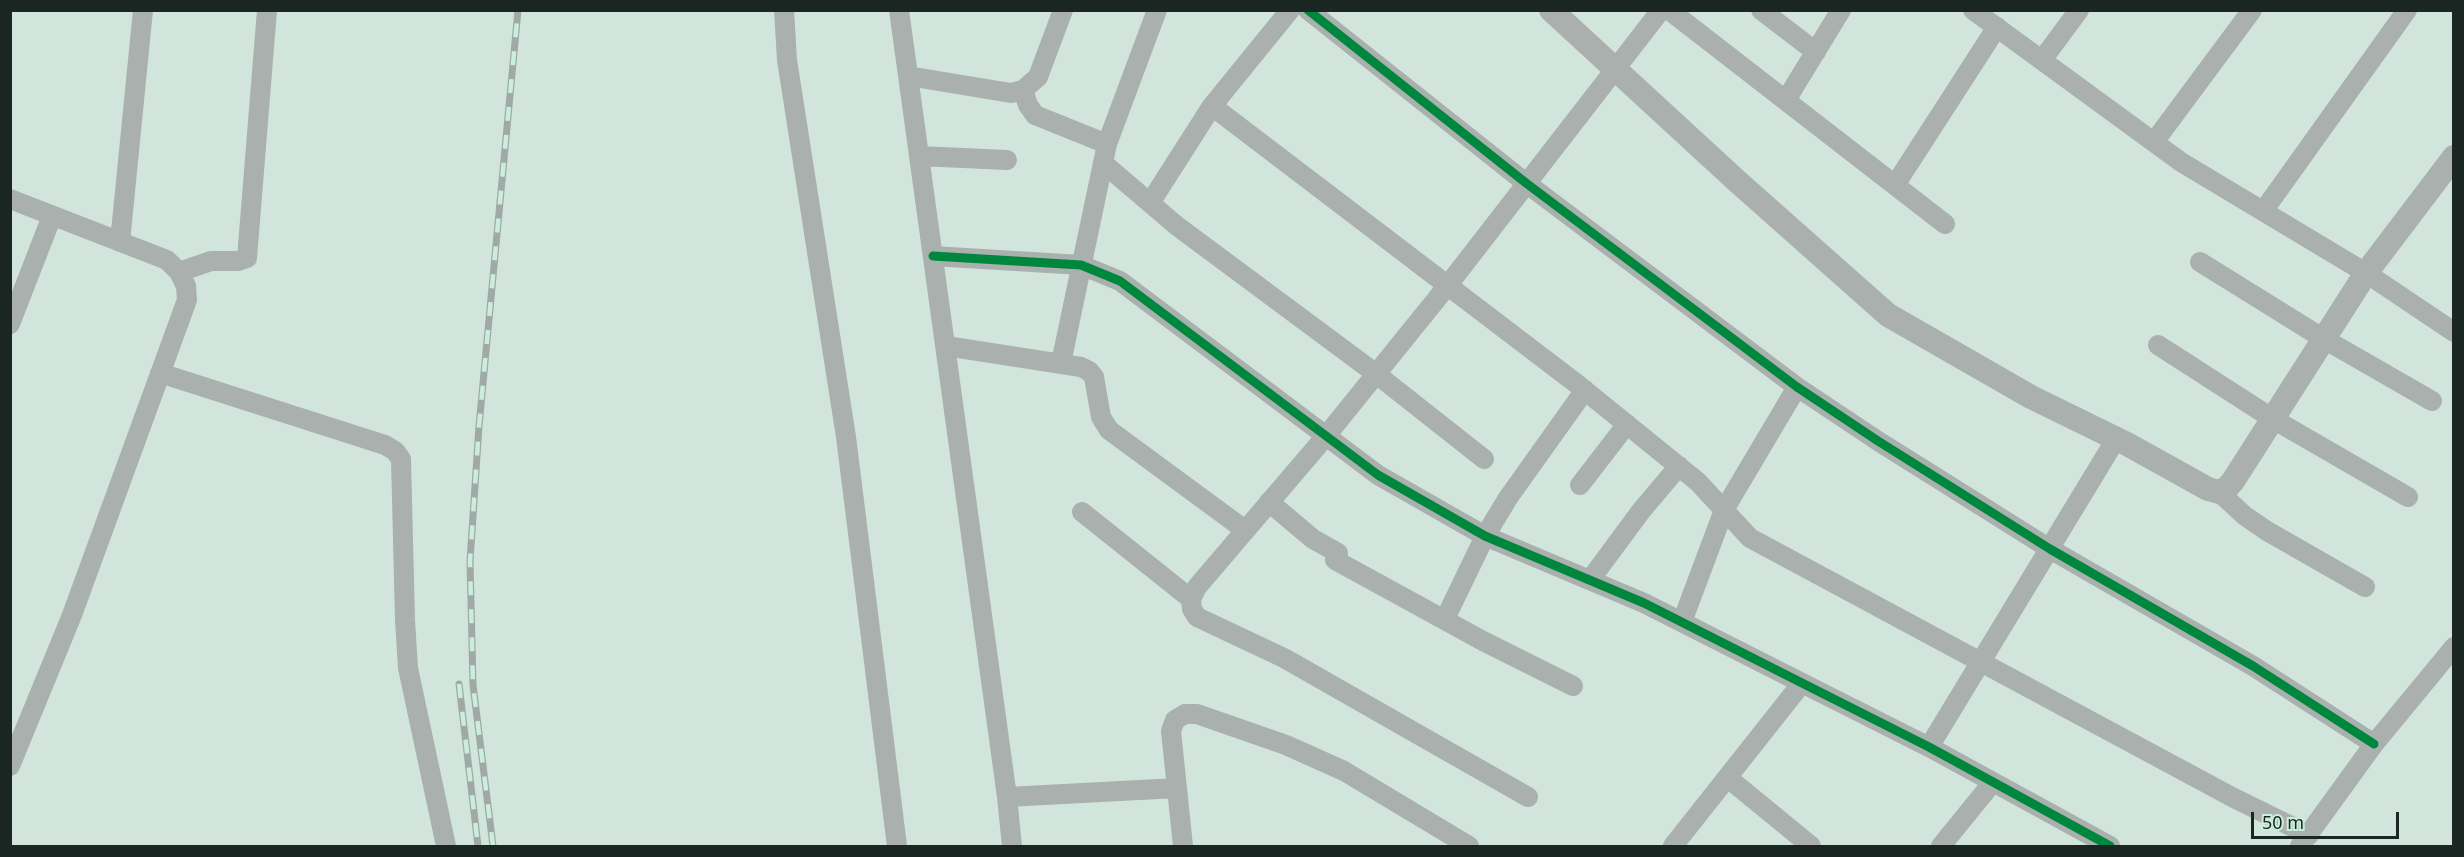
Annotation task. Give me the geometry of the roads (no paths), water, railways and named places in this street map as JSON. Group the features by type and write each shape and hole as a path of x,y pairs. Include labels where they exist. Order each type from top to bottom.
{"street":[{"path":"120,242 143,10"},
{"path":"179,272 211,261 238,261 247,258 267,10"},
{"path":"784,10 787,60 846,437 897,846"},
{"path":"899,10 1012,846"},
{"path":"908,76 1011,93 1023,90 1038,77 1063,10"},
{"path":"1062,363 1105,154 1157,10"},
{"path":"1150,203 1212,106 1290,10"},
{"path":"1308,10 1526,183 1797,387 2050,549 2253,666 2373,744"},
{"path":"1551,10 1888,315 2031,397 2116,439 2208,489 2218,492 2245,516 2267,531 2365,587"},
{"path":"1528,797 1284,658 1197,617 1192,609 1191,598 1197,587 1326,436 1448,285 1661,10"},
{"path":"1669,10 1945,225"},
{"path":"1761,10 1816,52"},
{"path":"1786,100 1841,10"},
{"path":"1973,10 2181,162 2366,273 2454,332"},
{"path":"2042,60 2079,10"},
{"path":"2154,142 2252,10"},
{"path":"2264,210 2407,10"},
{"path":"1895,185 1997,27"},
{"path":"1023,90 1028,105 1035,115 1105,154 1150,203 1177,226 1375,373 1484,459"},
{"path":"1212,106 1585,390 1698,482 1750,538 2232,797 2304,841 2373,744 2454,647"},
{"path":"919,156 1007,160"},
{"path":"2218,492 2228,488 2233,481 2366,273 2454,157"},
{"path":"10,199 167,260 179,272 186,286 187,300 72,615 10,766"},
{"path":"10,324 52,216"},
{"path":"933,256 1082,265 1120,281 1378,475 1485,536 1682,622 1929,747 2110,846"},
{"path":"2200,262 2324,339 2432,401"},
{"path":"2158,345 2273,419 2408,497"},
{"path":"946,346 1081,367 1094,377 1101,417 1109,430 1245,530"},
{"path":"160,373 385,445 395,451 401,459 408,668 446,846"},
{"path":"1682,622 1724,510 1797,387"},
{"path":"1445,619 1485,536 1526,471 1585,390"},
{"path":"1580,485 1627,424"},
{"path":"1929,747 2116,439"},
{"path":"1590,580 1641,511 1679,466"},
{"path":"1269,502 1336,557 1445,619 1573,686"},
{"path":"1083,512 1191,598"},
{"path":"1673,846 1802,683"},
{"path":"1183,846 1171,731 1175,720 1185,714 1197,714 1286,745 1344,771 1469,846"},
{"path":"1728,778 1811,846"},
{"path":"1941,846 1993,782"},
{"path":"1007,797 1177,788"}],"railway":[{"path":"493,846 473,685 470,561 479,426 518,10"},
{"path":"459,684 478,846"}]}
